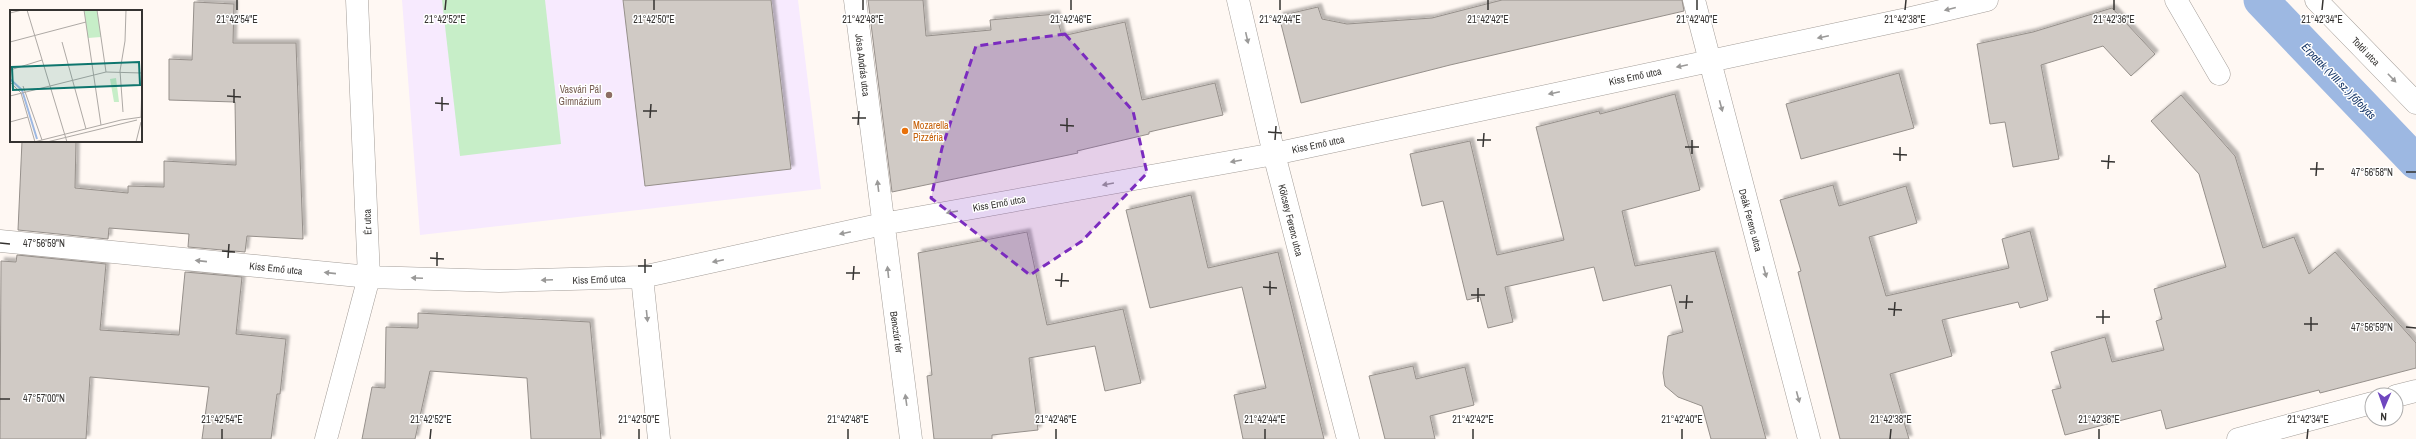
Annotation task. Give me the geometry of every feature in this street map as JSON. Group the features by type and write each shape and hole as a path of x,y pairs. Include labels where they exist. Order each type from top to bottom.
{"street":[{"name":"Ér utca","path":"326,439 369,277 357,0"},
{"name":"Jósa András utca","path":"855,0 883,224"},
{"name":"Kölcsey Ferenc utca","path":"1238,0 1274,154 1348,439"},
{"name":"Deák Ferenc utca","path":"1694,0 1809,439"},
{"name":"Kiss Ernő utca","path":"0,241 369,277 499,281 642,277 883,224 1274,154 1709,60 1907,19 1987,0"},
{"path":"2176,0 2219,74"},
{"name":"Toldi utca","path":"2316,0 2416,103"},
{"name":"Benczúr tér","path":"883,224 911,439"},
{"path":"642,277 660,439"},
{"path":"2404,394 2416,391"},
{"path":"2238,439 2364,405"}],"highlighted area":[{"path":"1065,34 1133,111 1147,173 1082,241 1030,275 931,198 942,148 976,46"}],"shaded area":[{"name":"Vasvári Pál Gimnázium","path":"402,0 798,0 821,189 420,235"}],"green space":[{"path":"442,0 545,0 561,144 460,156"}],"building":[{"path":"623,0 771,0 791,169 645,186"},
{"path":"868,0 923,0 926,36 991,30 990,20 1056,14 1062,36 1125,22 1142,100 1215,83 1223,115 1149,132 1149,134 1077,151 1078,153 892,192"},
{"path":"1502,0 1682,0 1684,11 1450,65 1301,103 1279,16 1318,7 1322,19 1347,24 1432,18"},
{"path":"194,2 234,4 233,43 296,43 303,239 247,236 245,252 188,247 189,234 109,228 108,239 18,230 22,142 76,142 75,188 128,193 128,186 164,187 164,161 236,165 235,102 169,100 169,59 192,60"},
{"path":"2112,8 2155,54 2131,76 2103,46 2041,65 2059,159 2013,167 2005,122 1990,124 1977,44 2033,32"},
{"path":"1899,73 1914,128 1801,159 1786,104"},
{"path":"1675,94 1700,190 1622,211 1635,266 1715,251 1766,439 1711,439 1702,406 1678,397 1665,386 1663,373 1668,336 1683,332 1671,285 1603,301 1594,267 1505,287 1513,322 1488,328 1480,297 1467,300 1443,201 1422,206 1410,154 1470,141 1497,255 1564,240 1536,127 1599,111 1600,114"},
{"path":"2181,95 2235,156 2263,248 2294,237 2309,274 2335,252 2416,343 2416,368 2320,393 2319,390 2166,429 2161,410 2065,435 2052,390 2061,388 2051,352 2105,337 2112,362 2164,350 2156,321 2162,319 2154,289 2226,267 2199,174 2151,121"},
{"path":"1833,185 1839,206 1906,186 1917,223 1869,237 1886,296 2009,268 2002,239 2030,231 2048,300 2020,308 2018,302 1942,320 1952,356 1890,374 1909,439 1840,439 1798,272 1801,271 1780,200"},
{"path":"1191,195 1208,268 1278,252 1324,439 1243,439 1234,395 1266,388 1242,287 1150,308 1126,210"},
{"path":"1027,232 1047,325 1123,309 1141,383 1105,391 1095,346 1029,358 1038,430 992,435 992,439 934,439 927,376 932,375 918,253"},
{"path":"17,255 106,264 100,330 179,335 185,272 242,277 236,334 286,339 280,394 277,394 271,439 202,439 209,387 90,377 86,439 0,439 1,261 16,262"},
{"path":"418,313 590,322 601,439 531,439 527,378 430,371 415,439 362,439 372,387 385,388 386,327 418,328"},
{"path":"1413,366 1416,379 1465,367 1474,405 1430,416 1435,439 1385,439 1369,376"}],"waterway":[{"name":"Érpatak (VIII.sz.) főfolyás","path":"2261,0 2416,162"}],"place":[{"name":"Vasvári Pál Gimnázium","path":"609,95"},
{"name":"Mozarella Pizzéria","path":"905,131"}]}
